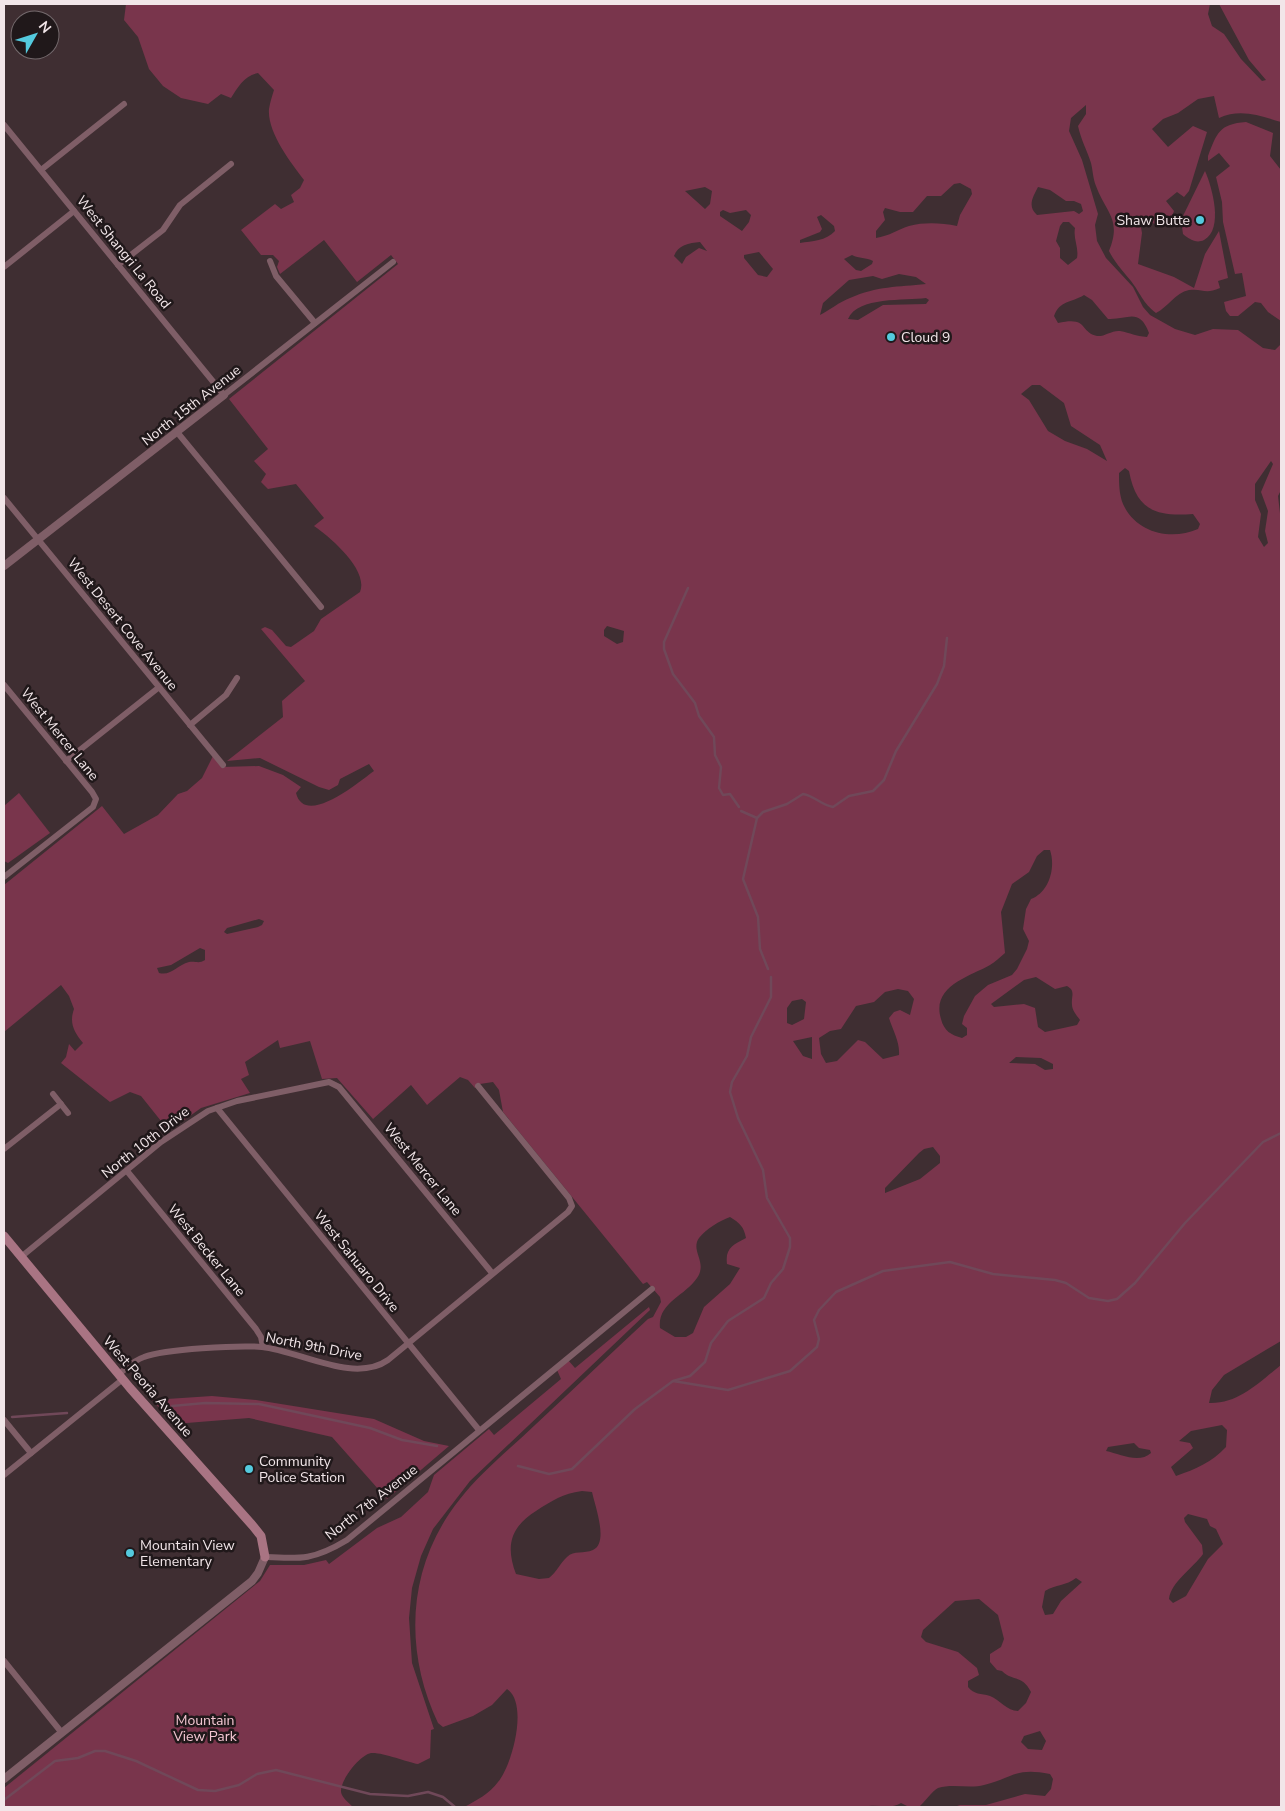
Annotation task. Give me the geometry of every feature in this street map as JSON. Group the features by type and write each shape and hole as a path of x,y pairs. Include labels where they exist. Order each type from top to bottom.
{"main road":[{"name":"West Peoria Avenue","path":"4,1236 121,1376 256,1529 262,1541 264,1556"}],"street":[{"path":"41,170 124,104"},
{"name":"West Shangri La Road","path":"4,125 224,395"},
{"path":"118,265 163,230 180,205 231,164"},
{"path":"4,267 74,211"},
{"path":"270,261 276,276 315,323"},
{"name":"North 15th Avenue","path":"4,566 393,262"},
{"path":"177,432 321,607"},
{"name":"West Desert Cove Avenue","path":"4,498 223,765"},
{"path":"190,725 226,695 238,678"},
{"name":"West Mercer Lane","path":"4,685 96,799 92,807 5,873"},
{"path":"66,761 158,688"},
{"name":"West Mercer Lane","path":"334,1082 492,1274"},
{"name":"North 10th Drive","path":"21,1257 178,1129 217,1108 257,1096 334,1082"},
{"name":"North 9th Drive","path":"4,1475 121,1376 136,1360 154,1354 263,1347 320,1362 364,1370 381,1365 568,1212 572,1206 564,1191 478,1086"},
{"path":"53,1094 68,1113"},
{"path":"4,1149 61,1104"},
{"name":"West Sahuaro Drive","path":"217,1108 479,1430"},
{"name":"West Becker Lane","path":"127,1171 256,1329 263,1347"},
{"name":"North 7th Avenue","path":"264,1556 303,1558 330,1550 347,1540 652,1289"},
{"path":"4,1420 31,1453"},
{"path":"4,1778 252,1581 258,1573 264,1556"},
{"path":"4,1661 62,1733"}],"green space":[{"path":"126,4 1210,4 1208,14 1212,26 1224,34 1241,59 1262,81 1266,80 1249,60 1219,4 1281,4 1281,122 1258,115 1243,113 1219,118 1214,96 1198,99 1178,113 1163,119 1152,129 1168,147 1193,126 1207,132 1189,191 1184,197 1177,192 1166,201 1174,211 1172,216 1155,224 1145,220 1140,222 1142,233 1138,264 1174,277 1194,288 1205,254 1219,231 1228,278 1218,281 1220,288 1210,291 1189,290 1176,297 1156,313 1148,305 1109,251 1113,240 1113,223 1095,183 1091,163 1078,126 1086,114 1086,105 1071,118 1069,131 1082,160 1098,214 1095,225 1097,241 1106,258 1133,287 1143,307 1150,315 1175,329 1195,335 1213,329 1238,330 1263,348 1275,350 1281,344 1281,490 1278,496 1281,522 1281,1341 1224,1375 1212,1390 1209,1403 1230,1400 1239,1396 1281,1365 1281,1807 954,1807 960,1805 986,1805 1025,1794 1045,1796 1051,1789 1053,1779 1050,1774 1029,1772 1015,1774 978,1786 938,1788 919,1807 909,1807 901,1803 892,1806 864,1807 464,1807 487,1793 495,1786 503,1774 513,1749 516,1735 517,1707 514,1696 507,1689 492,1705 473,1716 443,1727 438,1723 427,1695 419,1666 416,1637 416,1608 421,1579 429,1551 442,1525 477,1479 648,1319 653,1317 661,1302 660,1297 647,1282 643,1284 503,1112 499,1090 493,1082 480,1084 475,1088 468,1080 460,1077 427,1105 411,1085 373,1119 337,1078 322,1079 310,1041 280,1048 278,1040 245,1062 249,1075 241,1079 250,1093 201,1108 169,1131 141,1096 130,1092 110,1102 61,1063 66,1057 69,1044 75,1051 83,1043 73,1027 74,1009 69,996 61,985 4,1032 4,885 102,806 124,834 158,815 178,794 187,791 202,778 213,756 222,767 259,766 283,775 301,787 296,793 301,803 310,806 321,804 346,792 374,771 369,764 340,779 338,785 329,790 260,758 227,761 283,717 282,701 305,681 261,629 265,627 272,630 286,646 291,647 314,631 321,619 360,592 361,583 354,564 338,546 314,526 324,518 296,484 268,489 261,482 266,474 254,461 268,449 229,399 398,264 391,255 357,282 324,240 280,274 277,267 279,261 273,255 261,255 241,230 275,204 281,209 294,202 291,195 300,188 304,180 281,147 269,118 269,109 274,90 258,73 245,79 231,98 221,94 208,104 181,98 163,86 149,69 138,37 124,20","holes":["960,183 971,189 972,194 960,215 957,226 933,223 921,224 876,238 876,231 885,220 883,212 885,208 900,212 913,212 927,196 941,196 954,184","705,187 712,191 710,204 705,209 685,191","1038,187 1050,190 1066,201 1074,201 1081,204 1083,211 1079,214 1074,211 1037,215 1032,208 1032,201","723,210 730,213 746,210 751,215 749,222 742,231 720,216 720,212","821,215 834,226 835,231 823,239 800,243 800,240 820,232 822,229 817,217","1063,222 1069,222 1075,228 1077,258 1068,265 1060,258 1060,248 1056,241 1060,226","700,242 707,251 699,248 686,257 682,264 674,256 678,249 684,245","759,252 773,269 767,277 758,275 744,258 744,255","852,255 873,261 872,264 861,271 856,270 844,259","899,274 916,277 926,284 869,291 846,300 820,315 823,303 849,280 873,276 882,279","1084,295 1092,300 1108,319 1137,317 1145,325 1149,333 1147,337 1120,331 1097,336 1091,334 1079,323 1068,321 1058,323 1054,316 1063,304","926,298 929,300 926,304 883,305 858,320 848,319 861,306 883,301","1032,385 1040,385 1064,403 1071,426 1100,445 1107,461 1087,449 1065,441 1048,431 1029,400 1021,394","1271,461 1273,464 1261,492 1268,511 1265,531 1268,543 1264,547 1258,537 1261,514 1255,500 1255,484","1125,468 1129,471 1132,484 1143,503 1158,512 1180,515 1193,514 1200,524 1198,529 1188,533 1166,534 1145,528 1129,514 1123,504 1119,473","607,626 624,631 623,642 617,644 604,636 604,630","1044,850 1050,850 1052,857 1050,879 1042,891 1031,899 1026,909 1023,929 1029,941 1027,949 1012,975 988,985 975,996 964,1016 962,1024 967,1028 967,1035 962,1038 958,1037 951,1034 942,1023 939,1008 941,998 954,984 990,965 1005,953 1001,912 1012,884 1029,872 1037,856","259,919 264,921 258,927 227,934 224,932 227,928","200,948 205,950 205,960 189,962 164,974 159,973 157,968 171,965","1036,977 1055,989 1067,986 1070,988 1073,1009 1080,1020 1077,1025 1045,1032 1038,1027 1035,1008 1024,1004 994,1007 991,1004 1024,980","898,989 908,991 914,999 910,1015 900,1010 894,1012 889,1018 897,1041 899,1055 883,1059 865,1042 858,1040 837,1061 826,1063 821,1054 819,1038 830,1031 841,1029 856,1006 874,1002 885,992","802,999 806,1002 804,1019 792,1025 787,1023 787,1008 792,1001","812,1037 812,1059 803,1056 793,1041","1016,1057 1041,1058 1053,1064 1053,1069 1045,1070 1035,1064 1009,1063","933,1147 940,1156 940,1163 920,1179 885,1193 885,1188 919,1153 924,1149","730,1217 743,1228 746,1238 731,1248 727,1254 727,1264 740,1268 730,1284 704,1307 693,1333 686,1337 675,1337 660,1328 660,1319 667,1306 697,1278 701,1267 696,1247 697,1243 699,1238 713,1226","1222,1425 1227,1430 1226,1447 1221,1452 1190,1471 1176,1476 1171,1467 1193,1448 1190,1443 1179,1441 1191,1431","1134,1443 1139,1448 1150,1450 1151,1453 1141,1458 1106,1451 1108,1447","582,1491 592,1492 601,1532 598,1546 590,1551 570,1555 549,1578 539,1579 516,1574 511,1554 512,1538 516,1530 528,1517 558,1498","1188,1514 1207,1519 1210,1526 1216,1529 1223,1544 1208,1559 1186,1596 1173,1603 1169,1599 1174,1587 1203,1554 1202,1545 1185,1522 1184,1518","1076,1578 1082,1582 1061,1601 1053,1614 1045,1615 1042,1607 1045,1591","979,1599 998,1615 1004,1639 1001,1647 990,1654 990,1662 997,1670 1021,1680 1028,1686 1031,1692 1026,1703 1018,1711 1014,1711 990,1696 970,1690 968,1681 979,1675 977,1668 958,1652 926,1642 921,1637 923,1630 955,1601","1040,1731 1046,1741 1042,1750 1028,1749 1021,1742 1024,1736"]},
{"path":"1246,122 1273,133 1270,156 1281,170 1281,321 1268,312 1261,303 1255,302 1238,316 1230,316 1226,311 1224,302 1246,296 1242,273 1235,274 1223,222 1222,202 1216,177 1230,166 1219,153 1208,161 1208,156 1220,131 1230,125"},
{"path":"1205,171 1215,207 1214,227 1210,235 1204,240 1195,241 1183,234 1181,220"},
{"path":"19,793 50,833 8,863 4,861 4,806"},
{"name":"Mountain View Park","path":"649,1307 650,1310 470,1481 433,1529 421,1556 412,1588 409,1618 412,1663 434,1729 431,1730 430,1758 418,1764 381,1754 371,1753 362,1758 347,1775 341,1792 353,1807 4,1807 4,1788 260,1581 270,1565 304,1565 326,1560 329,1564 377,1528 401,1517 428,1492 434,1475 489,1429 494,1435 561,1379 557,1370 568,1360 575,1368"},
{"path":"212,1396 256,1400 374,1419 424,1441 449,1446 387,1499 332,1437 249,1418 174,1424 152,1400"}],"waterway":[{"path":"688,588 664,642 664,649 673,674 695,703 699,716 714,737 715,755 721,767 719,788 723,795 730,794 739,807"},
{"path":"768,969 760,949 758,917 743,879 757,818 763,812 787,804 803,794 833,807 849,796 873,791 884,780 896,751 937,684 944,666 947,638"},
{"path":"741,811 757,818"},
{"path":"518,1466 549,1474 572,1469 635,1409 673,1381 690,1376 705,1362 711,1343 728,1321 764,1298 771,1283 783,1269 790,1247 790,1238 767,1198 763,1170 738,1118 730,1092 732,1082 747,1056 751,1037 771,997 771,977"},
{"path":"673,1381 728,1390 790,1371 817,1347 819,1339 814,1320 819,1310 836,1292 883,1271 950,1262 993,1274 1055,1280 1066,1283 1089,1298 1108,1301 1117,1299 1135,1283 1185,1223 1263,1142 1281,1133"},
{"path":"172,1406 205,1403 259,1404 370,1428 402,1440 437,1446"},
{"path":"12,1417 67,1413"},
{"path":"4,1800 55,1761 78,1758 95,1751 105,1751 136,1761 198,1790 215,1791 239,1785 257,1774 276,1770 370,1794 408,1796 428,1792 443,1797 455,1807"}],"place":[{"name":"Shaw Butte","path":"1200,220"},
{"name":"Cloud 9","path":"891,337"},
{"name":"Community Police Station","path":"249,1469"},
{"name":"Mountain View Elementary","path":"130,1553"}]}
